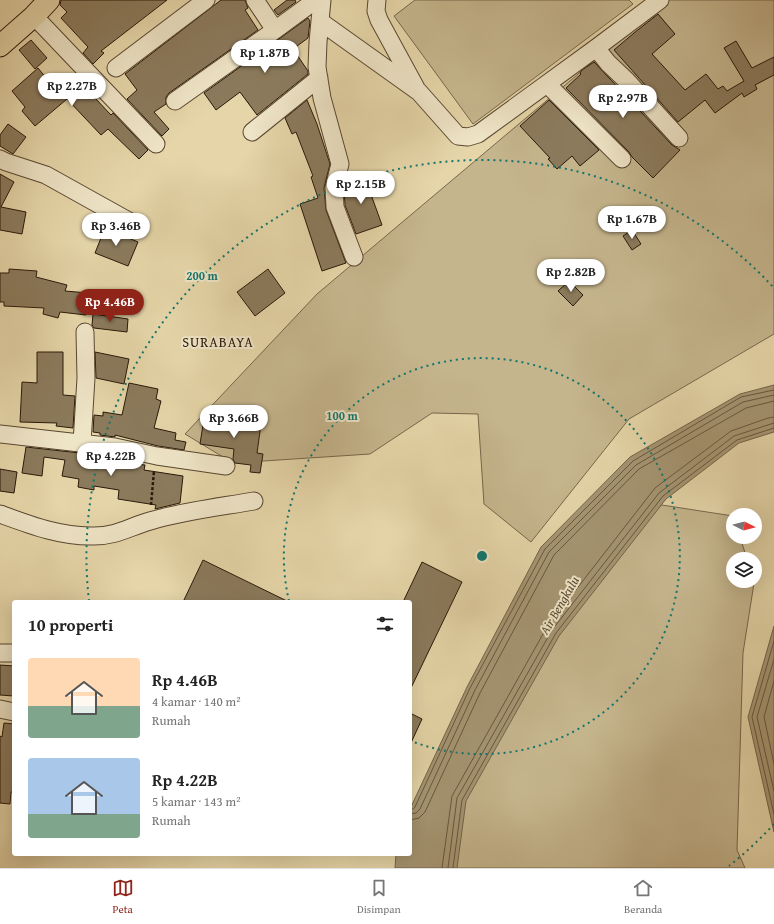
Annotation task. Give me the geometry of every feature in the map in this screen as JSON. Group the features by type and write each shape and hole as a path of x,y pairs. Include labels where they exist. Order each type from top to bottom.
{"main road":[{"path":"0,46 34,16 49,0"}],"street":[{"path":"116,68 206,0"},
{"path":"255,0 275,30"},
{"path":"175,101 316,0"},
{"path":"322,0 317,55 322,98 340,164 334,188 335,207 354,257"},
{"path":"377,0 376,11 379,20 419,92 458,136 468,137 478,134 660,0"},
{"path":"34,16 156,144"},
{"path":"321,22 419,92"},
{"path":"596,48 608,63 627,81 679,138"},
{"path":"252,132 319,78"},
{"path":"547,84 622,160"},
{"path":"0,159 46,175 134,224"},
{"path":"82,442 86,378 85,332"},
{"path":"0,434 82,442 157,456 226,466"},
{"path":"0,514 37,527 68,534 94,536 124,532 148,522 188,512 254,501"},
{"path":"0,654 12,653"},
{"path":"0,709 12,712"}],"path":[{"path":"148,522 157,456"}],"shaded area":[{"path":"415,0 629,0 633,4 473,124 394,16"},
{"path":"666,0 774,0 774,334 629,419 531,542 484,504 478,414 432,413 370,454 233,463 185,434 317,294"},
{"path":"662,505 726,515 726,544 742,544 745,552 726,552 726,588 753,588 743,653 737,850 745,868 444,868 445,841 527,674 615,546"}],"water":[{"name":"Air Bengkulu","path":"774,385 774,432 739,443 666,499 559,636 466,801 457,868 395,868 396,856 412,856 412,805 467,687 541,547 630,457 740,394"},
{"path":"774,626 774,832 748,717"}],"building":[{"path":"61,0 167,0 101,51 104,53 93,64 83,53 88,47 61,18 67,12 60,5"},
{"path":"221,0 245,0 248,8 245,10 258,30 169,93 166,97 166,104 154,112 169,129 162,136 127,99 137,90 125,74"},
{"path":"287,0 295,0 296,2 278,15 274,10"},
{"path":"658,14 675,34 652,54 685,90 706,74 718,89 723,86 727,91 744,81 724,48 736,41 752,68 774,57 774,75 755,85 757,89 744,97 742,93 715,113 705,100 678,122 614,50"},
{"path":"308,18 310,21 308,38 293,49 308,71 308,74 257,115 240,92 216,110 204,93"},
{"path":"31,40 47,58 35,69 19,50"},
{"path":"594,62 672,145 680,150 653,178 566,88 581,74 580,73 582,70"},
{"path":"38,68 55,89 65,79 71,86 78,80 111,115 113,113 148,150 139,159 108,129 101,135 67,99 35,126 22,111 25,107 12,91"},
{"path":"307,100 317,124 330,164 324,188 326,210 346,263 322,271 300,204 318,198 311,177 313,176 296,132 292,134 285,118"},
{"path":"549,100 599,150 580,166 572,156 557,169 548,159 550,158 520,126"},
{"path":"8,124 26,137 13,154 0,146 0,135"},
{"path":"0,174 14,182 1,207 26,212 22,234 0,230"},
{"path":"364,175 382,225 356,234 345,205 344,189 346,182"},
{"path":"105,228 138,242 128,266 95,253"},
{"path":"632,230 641,244 632,250 623,236"},
{"path":"9,269 37,271 36,277 67,285 65,291 88,293 86,315 60,312 58,318 43,314 44,308 4,306 4,302 0,302 0,273 9,273"},
{"path":"268,269 285,293 255,316 237,292"},
{"path":"569,281 583,295 573,306 558,291"},
{"path":"93,314 128,319 127,332 94,328 92,325"},
{"path":"37,352 63,352 63,395 75,396 73,428 56,426 57,423 20,422 22,382 37,383"},
{"path":"95,352 129,359 124,384 96,378"},
{"path":"129,383 158,389 156,399 161,401 154,428 176,433 175,440 186,442 184,450 158,446 115,435 115,437 100,435 100,433 93,432 94,415 103,416 103,412 122,415"},
{"path":"205,412 229,416 229,419 261,424 257,453 263,454 260,473 250,472 251,465 235,463 233,459 234,449 200,444"},
{"path":"26,447 98,455 98,460 145,465 144,470 183,476 180,503 155,509 156,505 118,499 119,490 94,486 94,490 78,487 79,479 62,476 65,460 44,457 42,476 22,473"},
{"path":"0,469 17,472 14,493 0,491"},
{"path":"203,560 285,600 184,600"},
{"path":"422,562 462,582 412,686 412,600 404,600"},
{"path":"0,665 12,666 12,696 0,695"},
{"path":"412,714 422,719 412,741"},
{"path":"4,723 12,724 12,792 10,804 0,803 0,736 2,737"}],"district":[{"name":"SURABAYA","path":"218,342"}]}
